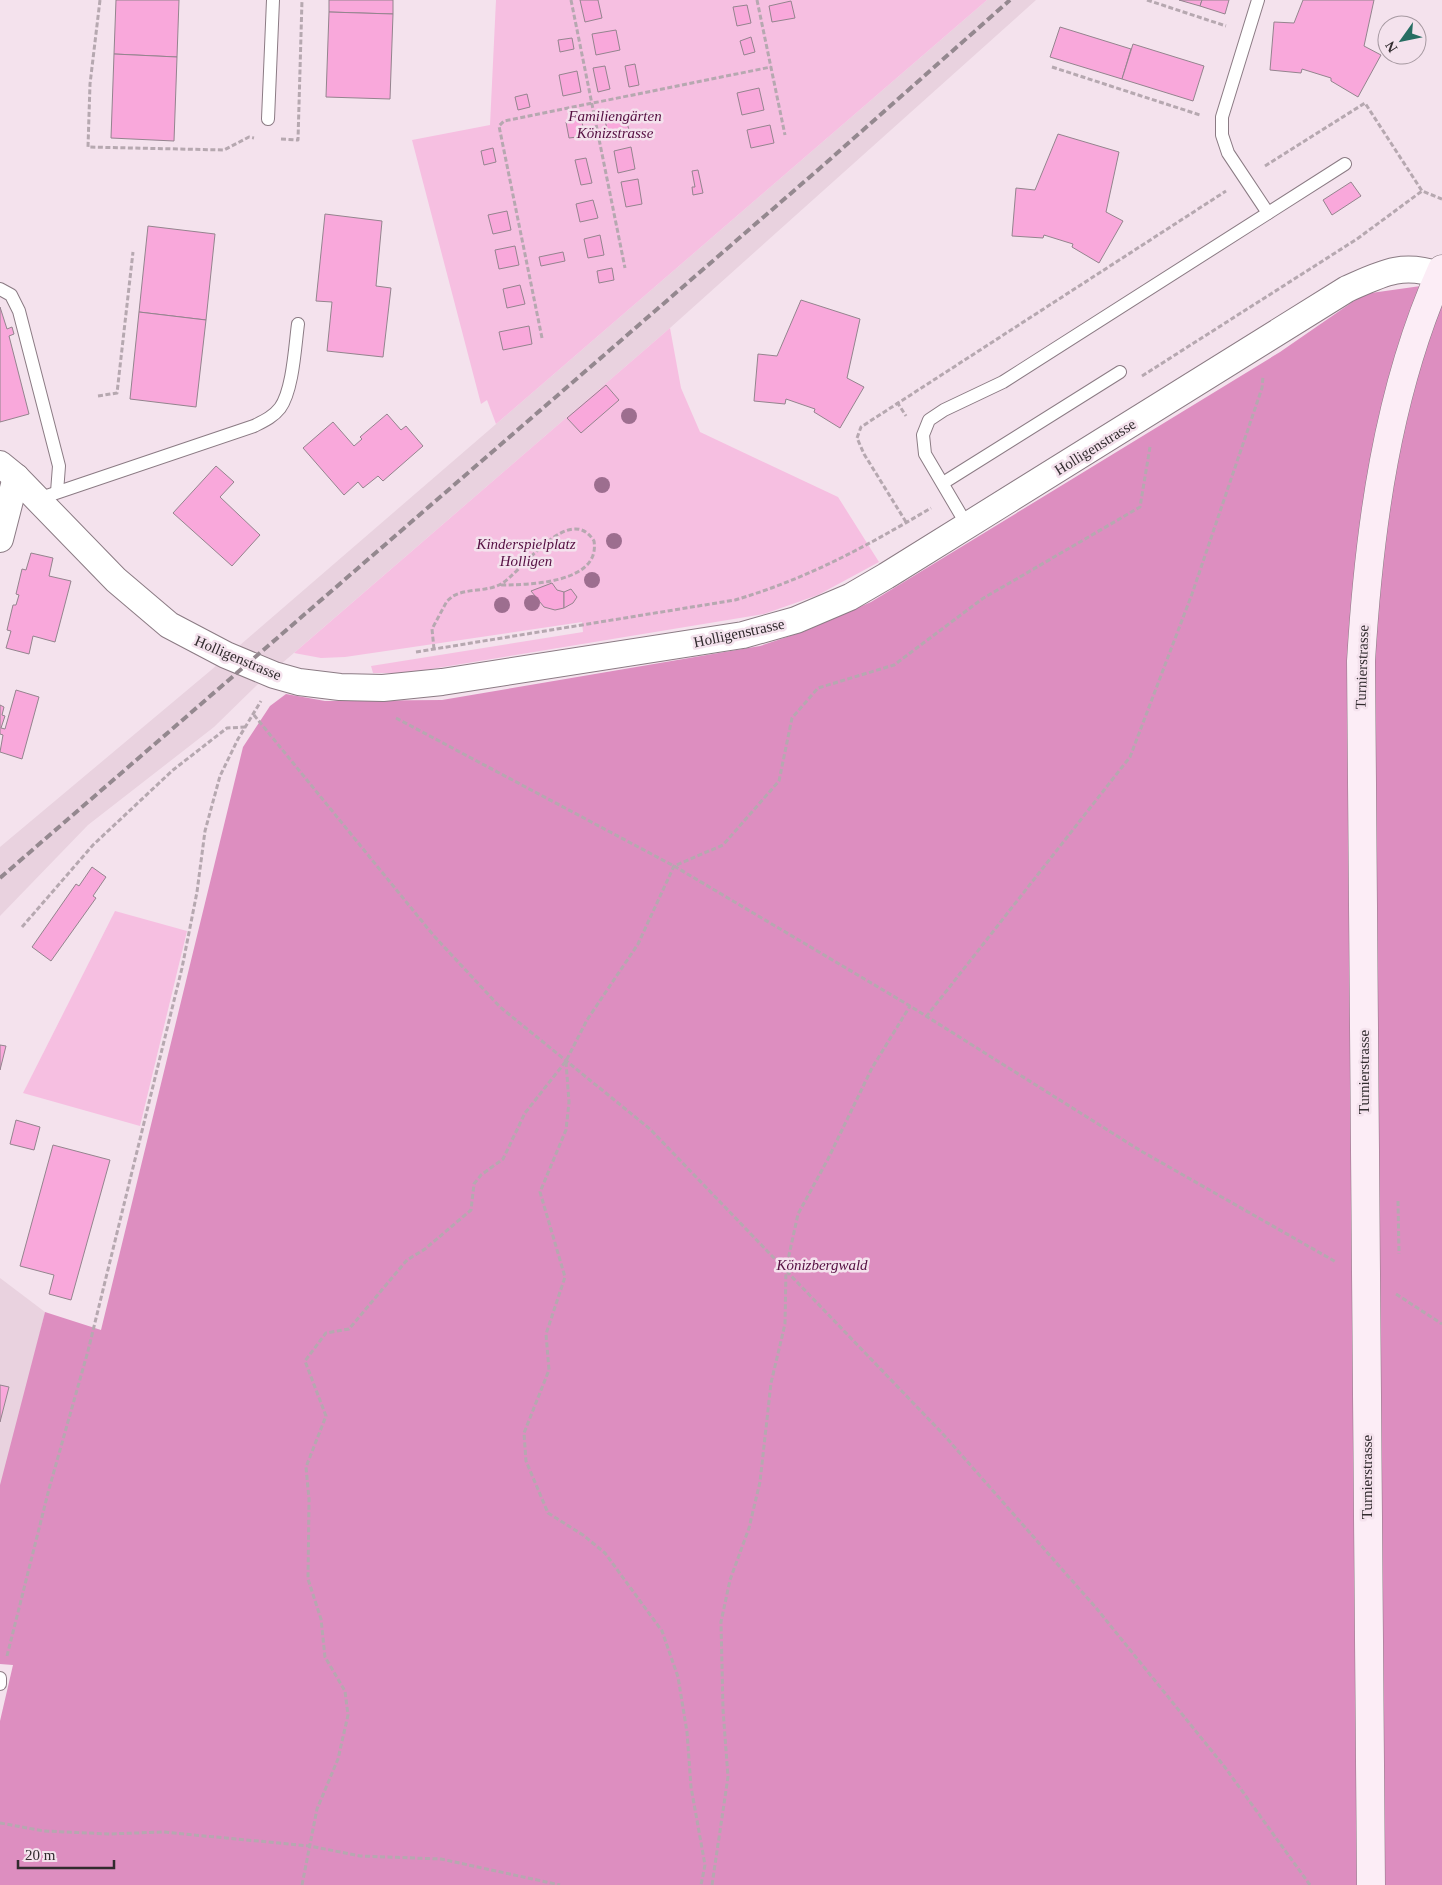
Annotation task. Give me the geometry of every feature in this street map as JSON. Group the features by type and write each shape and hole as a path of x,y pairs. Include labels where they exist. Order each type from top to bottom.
{"main road":[{"name":"Turnierstrasse","path":"1371,1885 1360,661 1372,532 1384,457 1411,355 1441,272"}],"street":[{"name":"Holligenstrasse","path":"8,470 48,495 116,580 169,625 239,661 274,675 299,682 360,688 442,682 725,638 769,629 796,620 850,596 968,527 1347,289 1387,271 1421,269 1441,272"},
{"path":"0,539 8,470"}],"lane":[{"path":"268,119 272,0"},
{"path":"1258,0 1222,122 1222,135 1228,153 1268,213"},
{"path":"968,527 925,454 923,435 929,420 944,410 1002,382 1345,164"},
{"path":"0,289 10,295 19,311 59,466 48,495"},
{"path":"48,495 254,426 268,419 280,408 287,394 298,324"},
{"path":"943,483 1120,372"}],"path":[{"path":"100,0 90,84 88,147 224,150 249,137 259,138"},
{"path":"278,139 298,140 302,0"},
{"path":"571,0 625,268"},
{"path":"757,0 785,135"},
{"path":"1147,0 1248,33"},
{"path":"542,338 499,126 504,121 771,67"},
{"path":"1052,67 1222,122"},
{"path":"906,522 864,454 857,438 861,427 1365,103 1422,191 1442,199"},
{"path":"1296,278 1357,239 1422,191"},
{"path":"98,396 117,394 133,252"},
{"path":"926,1017 1130,758 1195,584 1262,388 1264,370 1256,376"},
{"path":"302,1885 317,1809 338,1759 348,1715 345,1691 325,1658 321,1619 308,1579 309,1499 306,1467 326,1416 305,1361 326,1333 349,1329 407,1260 425,1249 470,1210 474,1184 481,1175 503,1159 525,1113 566,1061 587,1020 638,944 674,866 723,844 779,781 792,718 818,688 894,665 982,599 1140,507 1150,446"},
{"path":"407,654 734,600 784,585 826,567 868,546 949,497"},
{"path":"434,649 432,629 447,601 459,593 499,586 551,581 577,573 592,556 594,541 588,534 579,530 558,535 539,547 518,571 499,586"},
{"path":"0,1680 49,1489 88,1351 182,968 197,892 205,832 220,776 274,675"},
{"path":"360,688 405,724 674,866 910,1006 1141,1151 1398,1295 1442,1324"},
{"path":"254,715 434,936 500,1007 650,1128 943,1434 1097,1609 1224,1766 1310,1885"},
{"path":"22,927 93,845 173,770 227,728 246,727"},
{"path":"712,1885 728,1777 723,1709 721,1622 730,1580 749,1528 760,1482 771,1383 785,1324 786,1270 798,1214 828,1159 872,1068 910,1006"},
{"path":"566,1061 569,1102 566,1130 540,1192 565,1277 546,1334 549,1370 524,1433 526,1461 548,1513 583,1535 605,1553 662,1631 678,1677 686,1723 691,1787 705,1865 701,1885"},
{"path":"0,1823 44,1831 109,1834 162,1832 310,1846 360,1856 441,1859 560,1885"}],"shaded area":[{"path":"987,0 1036,0 670,328 258,684 214,727 88,825 0,916 0,847 210,671"},
{"path":"0,1278 45,1312 0,1496"}],"green space":[{"name":"Familiengärten Könizstrasse","path":"496,0 987,0 496,424 487,400 481,404 412,140 490,125"},
{"name":"Könizbergwald","path":"1442,283 1442,1885 0,1885 0,1721 13,1665 0,1664 0,1485 45,1312 101,1330 243,747 270,706 286,694 325,701 442,700 760,646 805,631 871,602 1280,352 1364,294"},
{"name":"Kinderspielplatz Holligen","path":"670,328 681,388 700,432 838,497 879,562 818,595 764,614 407,673 373,673 371,666 583,632 582,622 345,657 321,658 294,653"},
{"path":"115,911 187,931 140,1126 23,1093"}],"building":[{"path":"116,0 179,0 177,57 114,54"},
{"path":"329,0 393,0 393,14 329,12"},
{"path":"580,0 598,0 602,18 585,22"},
{"path":"1179,0 1202,0 1200,6"},
{"path":"1202,0 1229,0 1225,14 1200,6"},
{"path":"1303,0 1374,0 1364,46 1377,53 1377,62 1358,97 1331,81 1331,78 1302,69 1301,73 1270,70 1274,22 1294,23"},
{"path":"791,1 795,18 772,22 769,6"},
{"path":"747,5 751,23 737,26 733,7"},
{"path":"329,12 393,14 390,99 326,97"},
{"path":"1060,27 1131,49 1122,79 1050,57"},
{"path":"616,30 620,50 596,55 592,34"},
{"path":"751,37 755,52 744,55 740,41"},
{"path":"572,38 574,49 560,52 558,40"},
{"path":"1133,44 1204,66 1193,101 1122,79"},
{"path":"114,54 177,57 174,141 111,138"},
{"path":"635,64 639,85 629,87 625,66"},
{"path":"605,66 610,89 598,92 593,68"},
{"path":"577,71 581,92 563,96 559,75"},
{"path":"759,88 764,110 742,115 737,93"},
{"path":"527,94 530,107 518,110 515,97"},
{"path":"625,115 630,134 609,139 605,120"},
{"path":"581,118 585,136 569,138 566,122"},
{"path":"770,125 774,143 751,148 747,130"},
{"path":"1058,134 1119,152 1106,212 1123,221 1099,263 1072,247 1073,244 1044,235 1043,238 1012,236 1016,188 1035,190"},
{"path":"631,147 635,169 618,173 614,151"},
{"path":"493,148 496,162 484,165 481,151"},
{"path":"586,158 592,183 581,185 575,160"},
{"path":"698,170 703,193 693,195 692,187 695,187 692,171"},
{"path":"638,179 642,204 626,207 621,182"},
{"path":"1351,182 1361,196 1332,215 1323,200"},
{"path":"593,200 598,218 580,222 576,204"},
{"path":"507,211 511,230 493,234 488,215"},
{"path":"325,214 382,221 376,286 391,288 383,357 327,351 332,302 316,301"},
{"path":"148,226 215,234 206,320 139,312"},
{"path":"600,235 604,255 588,258 584,239"},
{"path":"515,246 519,265 499,269 495,250"},
{"path":"563,252 565,261 541,266 539,257"},
{"path":"612,268 614,280 599,283 597,271"},
{"path":"520,285 525,304 507,308 503,289"},
{"path":"801,300 860,319 847,378 864,387 840,428 814,412 815,409 786,399 785,404 754,401 758,354 777,356"},
{"path":"0,307 7,329 12,327 14,334 9,336 29,414 0,422"},
{"path":"139,312 206,320 196,407 130,399"},
{"path":"529,326 532,344 503,350 499,332"},
{"path":"606,385 619,400 581,433 567,418"},
{"path":"387,414 401,430 406,426 423,446 383,481 378,476 363,488 358,482 344,495 303,448 333,422 354,446 362,439 360,437"},
{"path":"216,466 234,482 220,497 260,535 232,566 173,513"},
{"path":"31,553 53,558 49,576 71,581 55,642 33,636 29,654 6,648 11,631 7,630 13,605 16,605 19,595 16,594 22,569 26,570"},
{"path":"552,583 557,590 564,592 564,608 555,610 544,607 531,591"},
{"path":"571,589 577,597 573,603 564,608 564,592"},
{"path":"16,690 39,697 22,759 0,752 3,735 0,734 0,705 4,707 2,715 5,716 1,728 5,729"},
{"path":"92,867 106,877 93,896 96,898 51,961 32,947 76,884 79,886"},
{"path":"0,1045 6,1046 0,1070"},
{"path":"16,1120 40,1127 34,1150 10,1144"},
{"path":"53,1145 110,1160 71,1300 49,1294 54,1275 20,1266"},
{"path":"0,1385 9,1387 0,1422"}],"railway":[{"path":"0,878 819,169 1010,0"}]}
